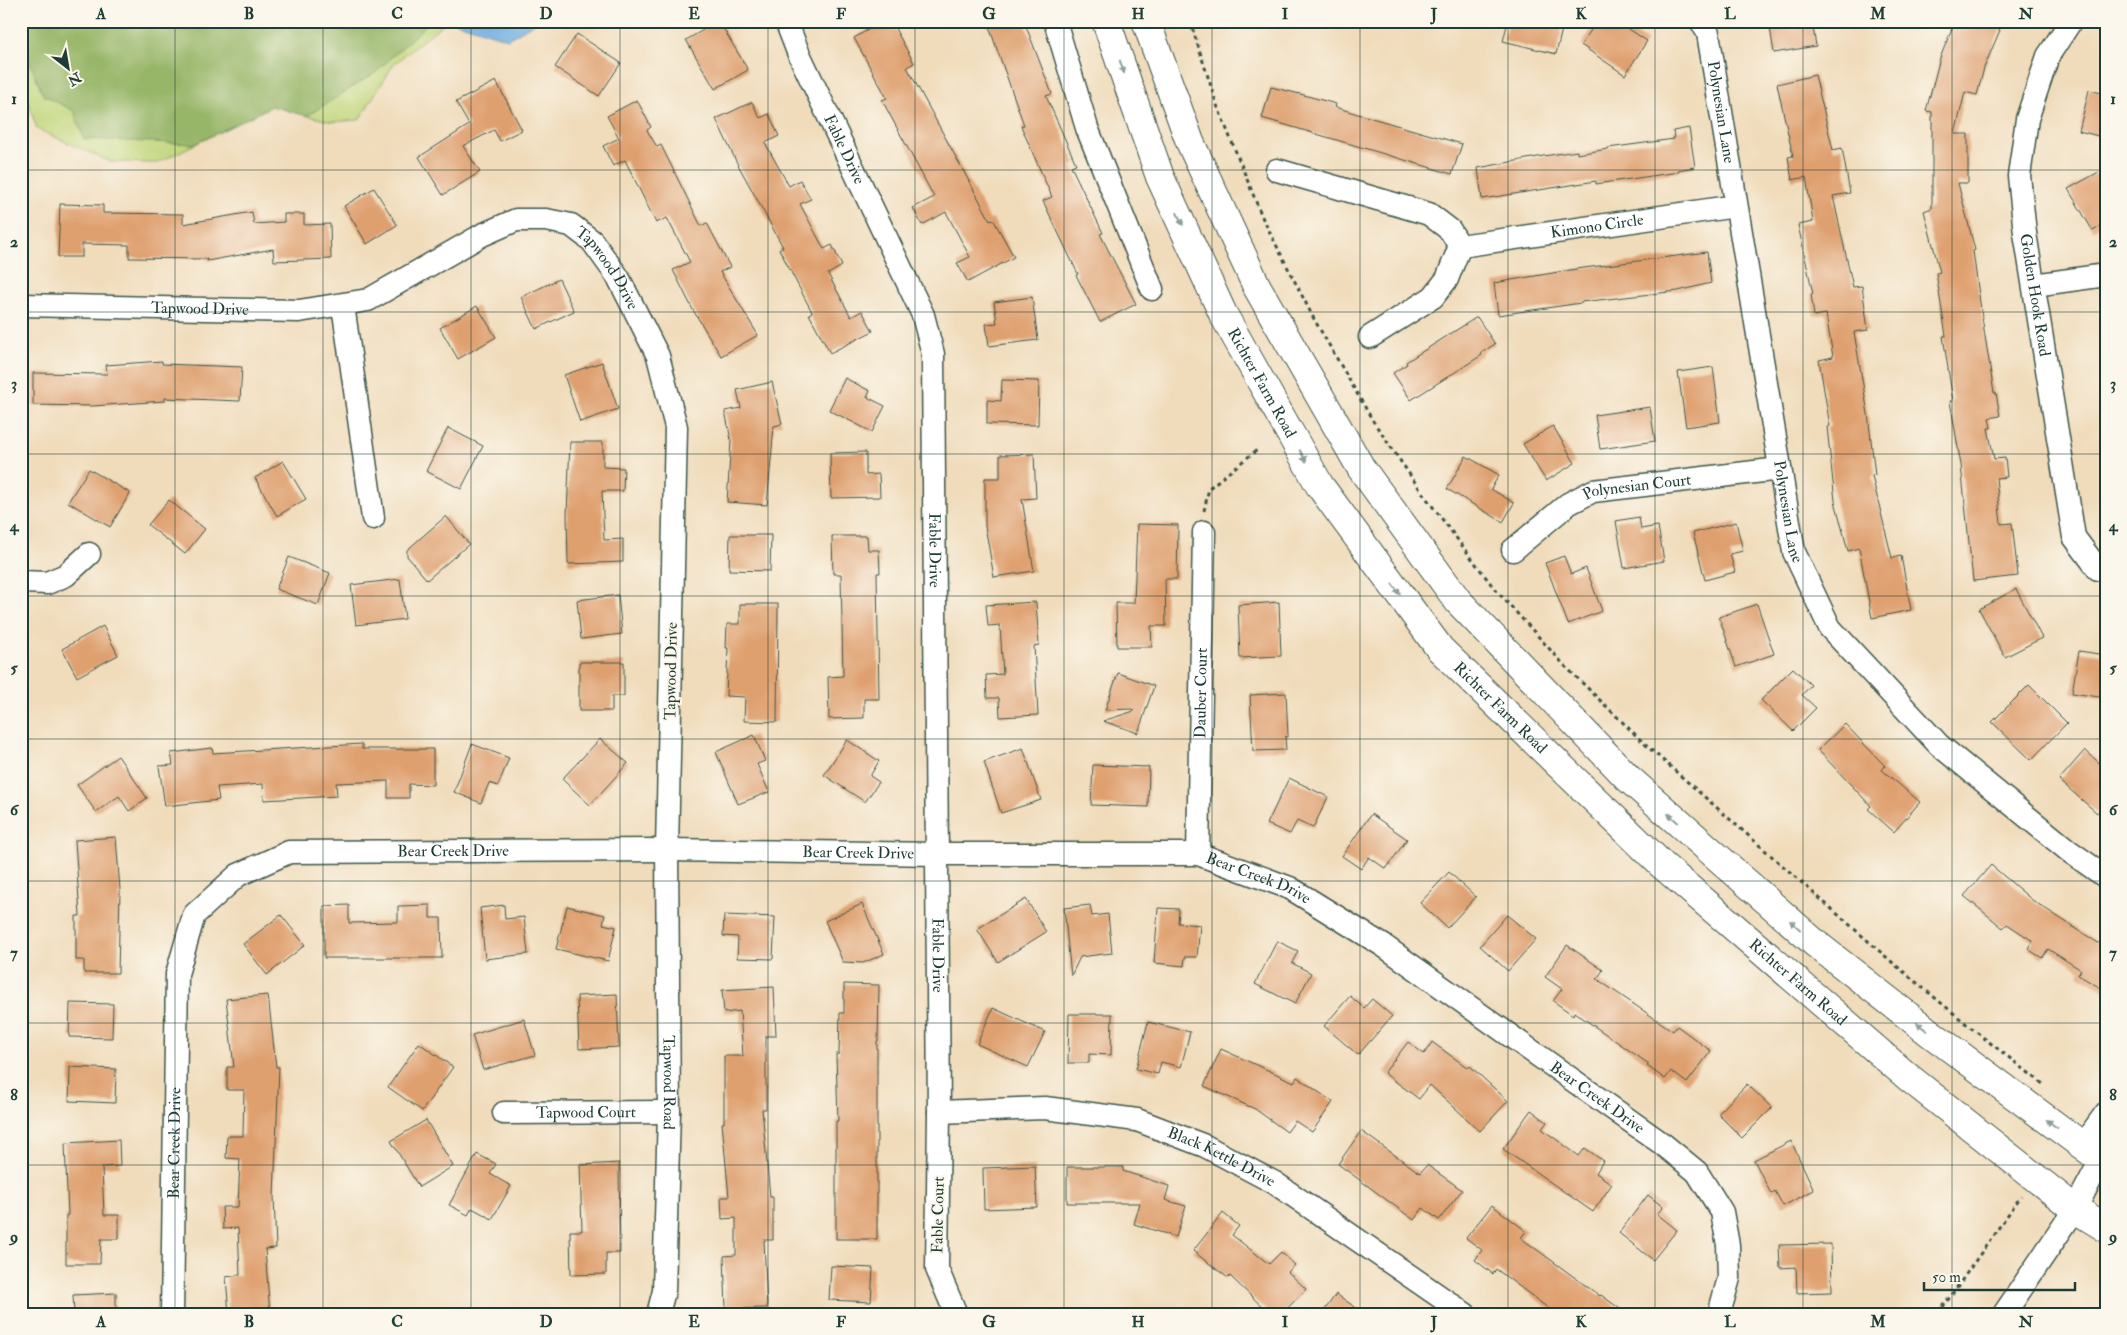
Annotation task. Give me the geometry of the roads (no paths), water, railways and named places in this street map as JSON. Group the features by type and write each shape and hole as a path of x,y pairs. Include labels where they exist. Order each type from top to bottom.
{"main road":[{"name":"Richter Farm Road","path":"1106,21 1160,177 1223,314 1320,486 1440,648 1662,866 1908,1077 2075,1209 2106,1228"},
{"path":"1146,21 1190,142 1257,287 1362,468 1458,601 1628,778 1816,944 1930,1033 2104,1161"}],"street":[{"name":"Fable Drive","path":"786,21 798,52 923,315 933,354 939,1112"},
{"path":"1055,21 1087,128 1152,289"},
{"name":"Polynesian Lane","path":"1701,21 1708,33 1794,552 1830,628 1939,745 2069,851 2106,876"},
{"name":"Golden Hook Road","path":"2071,21 2048,56 2027,119 2020,176 2025,233 2074,537 2098,569"},
{"path":"1277,170 1429,214 1450,230 1460,246 1447,280 1433,296 1370,337"},
{"name":"Kimono Circle","path":"1460,246 1736,206"},
{"name":"Tapwood Drive","path":"21,305 299,311 368,300 482,235 516,220 546,220 571,225 592,242 618,277 658,356 676,427 667,850"},
{"path":"2034,285 2106,275"},
{"path":"344,305 374,518"},
{"name":"Polynesian Court","path":"1513,550 1568,504 1593,491 1780,469"},
{"name":"Dauber Court","path":"1198,854 1204,532"},
{"path":"21,582 47,583 66,575 89,554"},
{"name":"Bear Creek Drive","path":"172,1314 177,974 194,915 238,875 289,852 667,850 938,854 1198,854 1290,888 1384,946 1664,1145 1698,1172 1722,1212 1728,1245 1729,1278 1719,1314"},
{"name":"Tapwood Road","path":"658,1314 664,1291 669,1112 667,850"},
{"name":"Black Kettle Drive","path":"939,1112 1054,1109 1137,1120 1205,1146 1276,1183 1465,1314"},
{"name":"Tapwood Court","path":"504,1113 669,1112"},
{"name":"Fable Court","path":"939,1112 937,1269 956,1314"},
{"path":"2004,1314 2075,1209 2104,1161 2090,1135 2106,1113"}],"water":[{"path":"451,21 538,21 508,39"}]}
